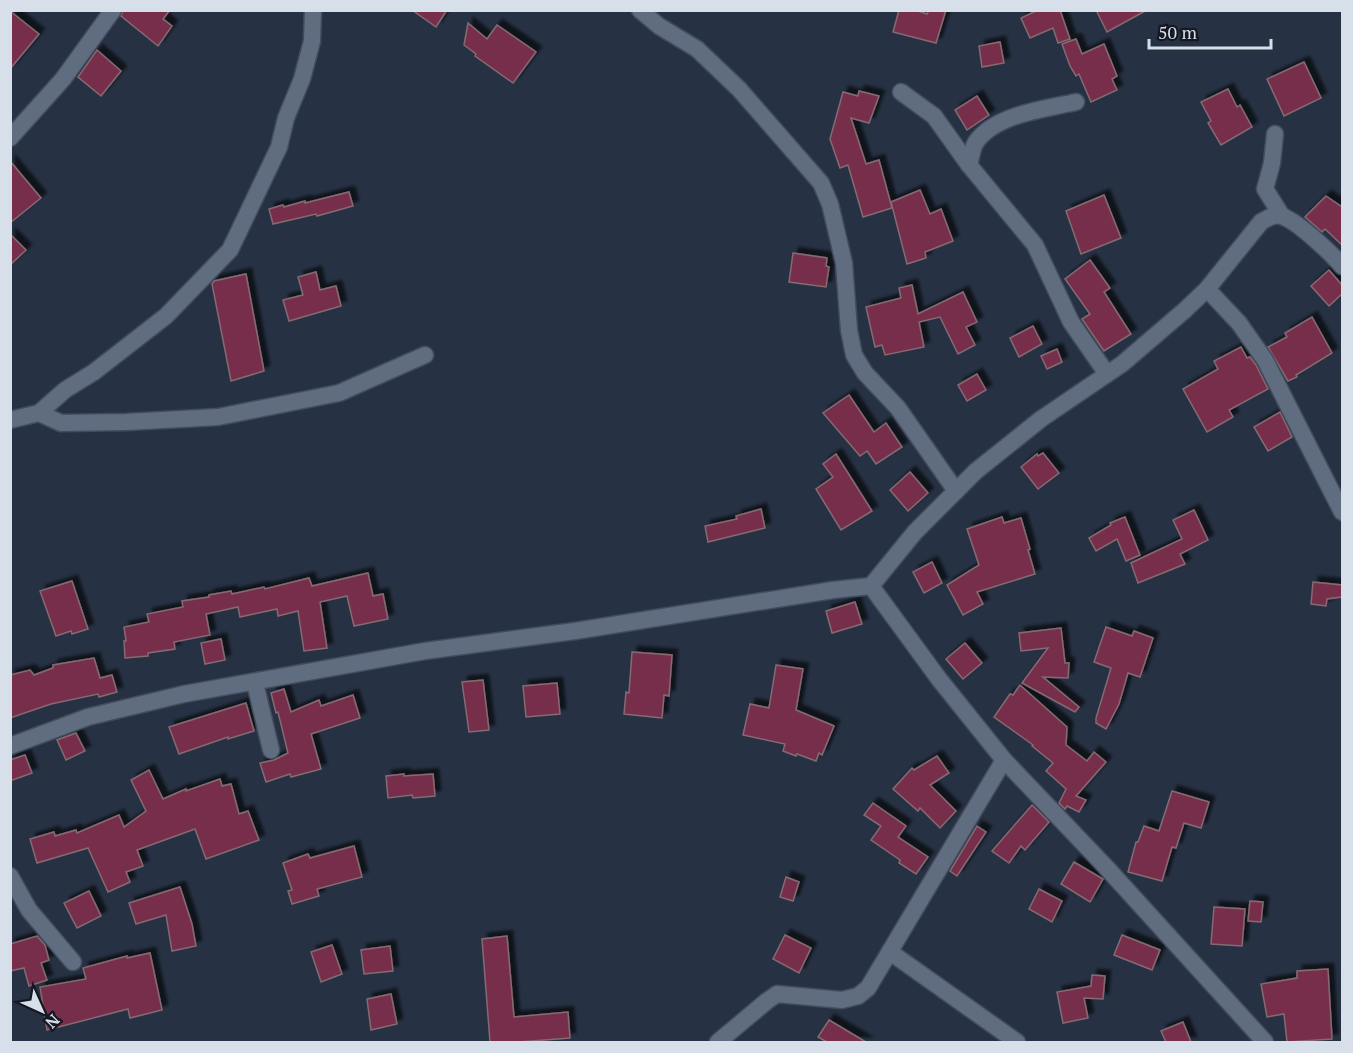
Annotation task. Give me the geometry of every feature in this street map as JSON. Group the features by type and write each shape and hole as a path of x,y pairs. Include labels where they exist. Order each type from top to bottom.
{"street":[{"path":"10,138 63,79 113,10"},
{"path":"10,420 39,413 65,390 94,372 166,316 230,250 279,147 285,118 302,80 312,41 313,10"},
{"path":"640,10 658,26 697,49 714,65 739,89 821,183 830,204 844,263 849,330 854,355 865,374 898,408 956,491"},
{"path":"901,92 934,116 969,165 1035,245 1071,322 1107,374"},
{"path":"969,165 975,143 998,123 1028,113 1076,102"},
{"path":"1275,134 1272,163 1265,189 1282,216 1298,226 1342,266"},
{"path":"10,746 88,717 184,694 425,651 575,631 871,586 915,532 976,471 1041,419 1122,364 1207,289 1262,222 1272,216 1282,216"},
{"path":"1207,289 1239,323 1264,360 1342,512"},
{"path":"39,413 61,423 218,417 339,393 425,355"},
{"path":"871,586 939,679 1004,760 1105,866 1264,1042"},
{"path":"255,683 272,750"},
{"path":"718,1042 777,994 842,1000 858,996 868,988 1004,760"},
{"path":"10,876 29,910 73,962"},
{"path":"890,952 1017,1042"}],"building":[{"path":"123,10 170,10 163,19 172,26 158,46 121,16"},
{"path":"412,10 447,10 436,27"},
{"path":"899,10 915,10 927,14 929,10 946,10 936,43 893,32"},
{"path":"1038,10 1060,10 1070,39 1058,43 1053,28 1030,38 1021,18"},
{"path":"1096,10 1147,10 1107,32"},
{"path":"10,11 39,34 10,69"},
{"path":"468,23 487,39 497,25 536,52 513,83 475,56 476,54 464,45"},
{"path":"1076,39 1082,54 1104,44 1117,76 1112,79 1117,90 1091,102 1079,74 1076,76 1070,66 1062,44"},
{"path":"1000,42 1004,63 982,67 979,46"},
{"path":"97,50 121,71 101,96 78,77"},
{"path":"1304,62 1321,98 1284,116 1267,79"},
{"path":"1228,89 1237,107 1240,105 1252,127 1221,145 1208,123 1211,121 1201,102"},
{"path":"859,91 879,96 869,123 851,118 866,164 879,160 892,208 863,217 848,165 840,168 830,139 843,92 858,96"},
{"path":"977,96 989,115 967,130 955,110"},
{"path":"10,161 41,198 10,223"},
{"path":"920,190 930,214 941,209 953,241 925,252 926,258 907,264 891,202"},
{"path":"349,192 353,206 317,216 316,214 273,224 269,209"},
{"path":"1104,195 1121,238 1081,254 1066,211"},
{"path":"1326,196 1342,207 1342,245 1325,229 1322,232 1305,217"},
{"path":"10,234 26,250 10,265"},
{"path":"793,253 827,258 826,266 829,267 826,287 789,282"},
{"path":"1090,260 1110,288 1104,292 1131,334 1104,351 1082,319 1090,314 1065,279"},
{"path":"1329,270 1342,285 1342,294 1329,306 1311,286"},
{"path":"316,272 320,290 336,286 341,306 289,321 283,300 303,295 298,277"},
{"path":"246,274 264,371 231,381 212,284 214,281"},
{"path":"912,285 918,314 963,292 977,322 966,327 975,345 958,354 940,317 919,322 924,347 885,355 882,345 875,347 866,307 901,298 899,288"},
{"path":"1312,317 1332,353 1288,381 1268,347 1287,337 1285,333"},
{"path":"1033,326 1042,344 1019,357 1010,338"},
{"path":"1241,347 1247,358 1250,357 1256,365 1268,389 1229,410 1233,417 1207,432 1183,389 1218,369 1214,361"},
{"path":"1057,349 1062,362 1047,369 1041,356"},
{"path":"977,374 986,390 967,401 958,385"},
{"path":"849,395 874,432 886,423 902,447 876,464 867,451 860,456 823,413"},
{"path":"1280,412 1292,437 1268,451 1254,427"},
{"path":"1043,453 1059,473 1038,489 1021,467 1037,454 1038,456"},
{"path":"836,454 872,511 841,530 816,489 833,477 823,464"},
{"path":"910,472 928,493 908,511 890,490"},
{"path":"761,509 765,528 708,542 705,526 737,519 736,516"},
{"path":"1194,510 1208,540 1180,554 1185,564 1138,583 1131,563 1182,539 1173,520"},
{"path":"1002,517 1004,523 1021,518 1035,574 977,592 983,604 963,615 947,585 979,565 967,529"},
{"path":"1125,517 1140,555 1126,561 1117,539 1096,551 1089,538 1111,525 1110,523"},
{"path":"932,562 942,583 924,593 913,572"},
{"path":"368,573 373,596 383,594 388,619 354,626 347,596 320,602 327,648 304,651 298,611 278,616 277,609 240,617 238,607 206,614 210,635 174,642 175,649 148,653 148,656 125,658 124,627 149,622 147,614 183,607 182,601 231,591 232,594 264,587 265,589 309,578 312,586"},
{"path":"72,581 88,629 56,636 40,591"},
{"path":"1313,582 1342,585 1342,597 1327,599 1326,606 1311,604"},
{"path":"855,602 862,624 832,633 826,611"},
{"path":"1106,627 1132,636 1134,631 1153,638 1140,677 1128,673 1119,704 1106,729 1096,723 1096,718 1111,668 1094,662"},
{"path":"1061,628 1065,663 1069,663 1068,678 1043,677 1079,707 1075,712 1022,683 1048,648 1021,651 1019,633"},
{"path":"221,639 225,660 205,664 201,643"},
{"path":"965,643 982,663 963,679 946,659"},
{"path":"632,652 672,655 669,696 664,695 662,718 624,714 626,692 629,693"},
{"path":"94,658 100,678 112,675 117,692 51,704 10,718 10,675 30,670 34,675 53,668 53,665"},
{"path":"776,665 803,669 796,710 834,726 822,755 819,753 816,761 783,751 785,744 743,735 750,704 769,708"},
{"path":"483,680 489,730 469,732 462,682"},
{"path":"557,683 560,714 526,717 523,686"},
{"path":"1020,685 1067,727 1066,745 1087,761 1094,752 1106,762 1076,796 1086,800 1079,812 1067,806 1065,809 1059,803 1066,789 1046,771 1053,763 1033,745 994,717 1010,694 1013,695"},
{"path":"284,689 291,712 319,700 321,706 353,695 360,718 311,734 321,769 291,777 290,774 266,782 260,763 274,760 288,753 271,693"},
{"path":"246,703 254,731 228,739 228,737 179,754 169,727"},
{"path":"76,733 85,751 66,760 57,740"},
{"path":"25,755 32,773 10,781 10,760"},
{"path":"937,756 949,773 930,785 956,811 940,828 920,808 918,811 893,789 912,768 914,770"},
{"path":"149,770 163,799 186,789 186,791 220,779 222,786 231,784 239,814 248,811 259,840 206,859 195,829 137,850 143,866 126,872 130,882 108,892 88,848 37,863 30,839 54,832 55,836 76,830 77,833 119,815 124,827 146,811 131,780"},
{"path":"404,774 404,776 433,774 435,796 413,798 412,795 388,798 386,776"},
{"path":"1172,791 1209,802 1201,828 1184,823 1176,848 1172,847 1162,881 1128,872 1136,842 1144,826 1159,831"},
{"path":"873,803 906,826 898,837 928,857 916,874 871,840 881,826 864,815"},
{"path":"1032,805 1049,822 1025,850 1021,846 1009,863 992,851"},
{"path":"977,826 986,832 957,876 950,871"},
{"path":"354,846 362,877 317,889 319,896 292,904 288,891 292,890 283,863 308,854 310,858"},
{"path":"1074,862 1103,879 1090,902 1061,884"},
{"path":"786,877 799,882 793,901 780,897"},
{"path":"180,887 192,924 196,946 172,951 166,915 136,924 129,903"},
{"path":"1039,889 1062,901 1052,922 1029,909"},
{"path":"89,891 101,916 77,928 64,903"},
{"path":"1250,901 1263,902 1261,922 1248,921"},
{"path":"1214,907 1245,909 1242,946 1211,944"},
{"path":"785,935 811,948 799,973 773,959"},
{"path":"1122,935 1160,950 1152,970 1114,955"},
{"path":"37,936 45,945 49,960 41,963 47,980 29,986 24,968 10,971 10,944"},
{"path":"507,936 514,1017 568,1012 570,1038 490,1042 482,939"},
{"path":"332,945 342,974 321,982 311,952"},
{"path":"390,946 393,971 364,974 361,950"},
{"path":"150,953 162,1010 130,1018 128,1009 47,1030 40,987 86,979 83,968 127,956 127,958"},
{"path":"1328,969 1332,1039 1287,1042 1284,1014 1267,1017 1261,984 1297,978 1297,971"},
{"path":"1092,975 1105,976 1103,999 1084,998 1088,1018 1063,1023 1057,992 1091,986"},
{"path":"391,994 397,1024 371,1030 367,999"},
{"path":"829,1020 866,1042 827,1042 818,1037"},
{"path":"1183,1022 1191,1042 1166,1042 1161,1031"}]}
